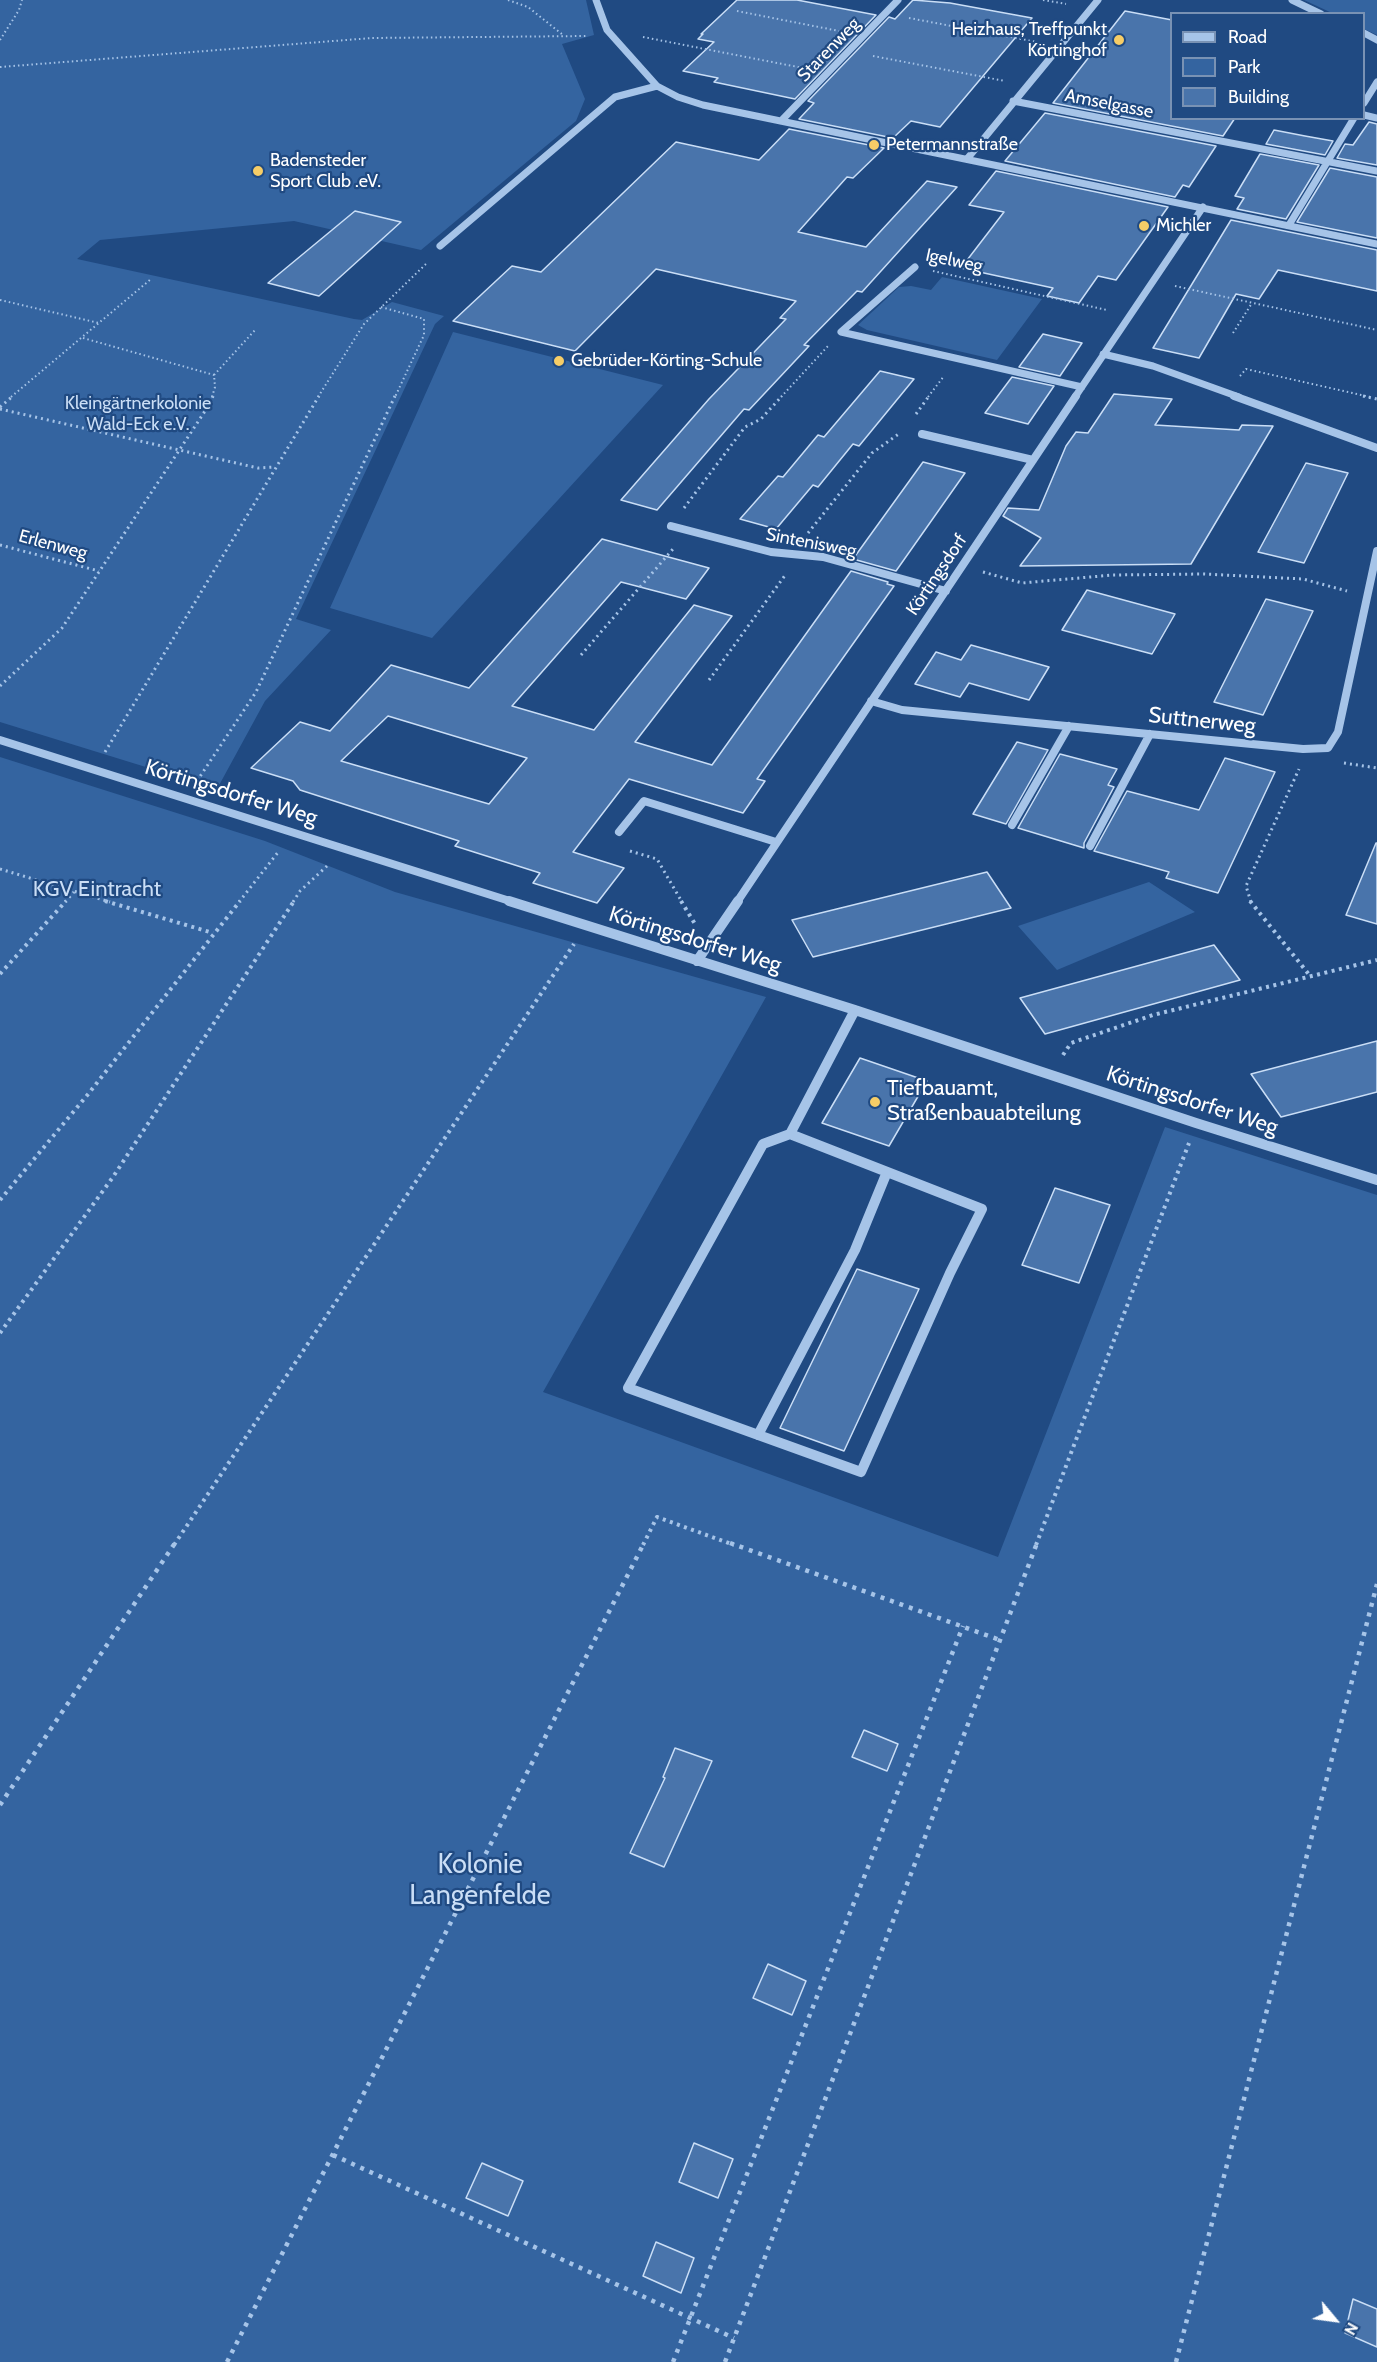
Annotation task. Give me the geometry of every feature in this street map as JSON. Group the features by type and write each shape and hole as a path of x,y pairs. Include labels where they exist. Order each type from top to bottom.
{"street":[{"path":"596,0 607,30 657,86 678,97 703,105 1377,244"},
{"name":"Starenweg","path":"781,121 898,0"},
{"path":"967,159 1098,0"},
{"path":"1292,0 1317,12"},
{"path":"1365,101 1377,81"},
{"path":"440,246 615,97 657,86"},
{"name":"Amselgasse","path":"1013,101 1377,171"},
{"path":"1289,225 1353,120"},
{"name":"Körtingsdorf","path":"697,961 1203,207"},
{"name":"Igelweg","path":"841,332 915,267"},
{"path":"841,332 1082,387"},
{"path":"1103,354 1153,366 1377,448"},
{"path":"922,434 1033,460"},
{"name":"Sintenisweg","path":"670,526 771,552 823,558 946,591"},
{"path":"1328,748 1338,732 1377,551"},
{"name":"Suttnerweg","path":"871,700 902,710 1304,749 1328,748"},
{"path":"1012,825 1069,726"},
{"path":"1090,846 1150,734"},
{"name":"Körtingsdorfer Weg","path":"0,740 855,1010 1196,1124 1377,1180"},
{"path":"619,832 644,801 776,842"},
{"path":"790,1134 855,1010"},
{"path":"790,1134 887,1172 982,1209 950,1273 861,1472 628,1388 763,1144 790,1134"},
{"path":"758,1435 855,1250 887,1172"}],"path":[{"path":"0,40 19,10 22,0"},
{"path":"0,67 372,38 564,36 528,7 508,0"},
{"path":"737,11 863,36"},
{"path":"885,14 1059,46"},
{"path":"607,30 827,73"},
{"path":"848,51 1026,86"},
{"path":"94,771 275,467 364,324 437,254 440,246"},
{"name":"Igelweg","path":"915,267 1129,315"},
{"path":"0,408 152,279"},
{"path":"1152,281 1377,330"},
{"path":"0,300 100,323"},
{"path":"1233,333 1252,303"},
{"path":"185,800 256,692 424,335 424,319 380,307"},
{"path":"0,686 62,628 211,402 215,387 214,375 256,328"},
{"path":"670,526 745,427 761,418 841,332"},
{"path":"83,338 214,375"},
{"path":"709,680 795,555 872,453 905,429 956,358"},
{"path":"1236,380 1246,369 1377,399"},
{"path":"0,408 258,468 275,467"},
{"path":"905,429 922,434"},
{"path":"581,656 689,531"},
{"name":"Erlenweg","path":"0,545 99,572"},
{"path":"963,567 1022,583 1113,575 1203,574 1303,579 1367,596"},
{"path":"1328,748 1346,765"},
{"path":"1303,761 1246,886 1251,903 1311,977"},
{"path":"1335,764 1377,768"},
{"path":"619,832 608,844 657,859 707,946"},
{"path":"0,1200 89,1093 293,833"},
{"path":"0,1333 113,1178 300,891 323,871 343,847"},
{"path":"0,869 213,933"},
{"path":"0,974 74,892"},
{"path":"0,1805 586,926"},
{"path":"1050,1075 1071,1043 1153,1015 1377,960"},
{"path":"725,2362 1196,1124"},
{"path":"227,2362 657,1516 1000,1640"},
{"path":"1176,2362 1377,1584"},
{"path":"673,2362 963,1626"},
{"path":"529,1770 546,1737"},
{"path":"333,2155 734,2338"}],"green space":[{"name":"Kleingärtnerkolonie Wald-Eck e.V.","path":"0,0 586,0 594,35 562,44 585,99 576,121 421,250 294,221 100,240 77,259 354,319 362,320 392,302 444,316 435,324 296,619 331,630 265,701 217,789 0,722"},
{"path":"1304,0 1377,0 1377,35 1365,29 1365,12 1330,12"},
{"path":"942,277 1042,299 997,360 867,330 858,325 899,287 911,286 931,290"},
{"path":"453,332 663,385 432,638 330,608"},
{"name":"Kolonie Langenfelde","path":"0,757 265,841 395,892 766,997 543,1392 998,1557 1165,1127 1377,1195 1377,2362 0,2362"},
{"path":"1149,882 1195,912 1057,970 1018,926"}],"building":[{"path":"737,0 797,0 876,15 795,99 714,82 718,78 683,71 714,42 698,39 703,34 701,34"},
{"path":"913,0 950,3 1032,18 940,127 911,121 893,138 799,119 814,103 808,101 889,17 895,19"},
{"path":"1125,11 1170,20 1170,120 1234,120 1223,136 1053,103"},
{"path":"1045,113 1216,146 1189,187 1183,185 1175,197 1005,161"},
{"path":"1369,122 1377,124 1377,165 1337,158 1345,144 1353,145"},
{"path":"789,129 884,148 853,178 847,177 798,232 866,247 927,181 957,187 862,292 857,291 804,345 809,346 749,410 744,409 657,510 621,500 709,399 786,319 780,318 796,301 656,269 575,351 453,321 512,266 541,272 676,142 759,160"},
{"path":"1274,130 1333,141 1325,155 1266,144"},
{"path":"1260,154 1319,165 1286,219 1237,209 1244,198 1235,196"},
{"path":"1330,168 1377,177 1377,238 1297,222"},
{"path":"996,171 1168,207 1116,280 1098,276 1079,303 1047,296 1053,288 961,268 1004,212 969,205"},
{"path":"355,211 401,222 319,296 268,283"},
{"path":"1231,220 1377,250 1377,291 1278,270 1259,299 1236,294 1199,358 1153,348"},
{"path":"1043,334 1082,343 1060,376 1019,367"},
{"path":"880,371 914,379 859,446 853,444 818,487 813,485 776,529 740,519 778,476 783,477 818,435 824,437"},
{"path":"1012,377 1054,386 1028,424 985,413"},
{"path":"1114,394 1172,399 1155,425 1239,430 1242,425 1273,426 1191,564 1020,566 1041,538 1003,516 1008,508 1039,510 1066,446 1076,432 1088,433"},
{"path":"923,462 965,473 896,571 853,559"},
{"path":"1306,463 1348,473 1304,563 1258,552"},
{"path":"602,539 709,568 686,599 621,582 512,706 594,730 694,605 732,616 635,742 712,765 851,571 888,582 887,584 894,586 757,779 765,781 743,813 629,779 573,852 624,868 597,903 533,883 540,873 455,846 459,841 300,790 293,781 251,768 300,722 330,731 391,665 469,688","holes":["388,716 527,758 489,804 341,761"]},
{"path":"1087,590 1175,614 1152,654 1062,630"},
{"path":"1266,599 1313,611 1263,715 1214,702"},
{"path":"971,645 1049,667 1029,700 969,683 960,697 915,684 936,652 961,660"},
{"path":"1017,742 1048,750 1006,824 973,814"},
{"path":"1060,754 1117,769 1108,785 1114,787 1084,843 1084,848 1018,828"},
{"path":"1225,758 1275,772 1218,893 1166,878 1169,872 1094,851 1127,791 1199,810"},
{"path":"1377,843 1377,924 1346,915"},
{"path":"987,872 1011,908 813,957 792,920"},
{"path":"1214,945 1240,980 1045,1034 1020,998"},
{"path":"1377,1041 1377,1092 1281,1117 1251,1074"},
{"name":"Tiefbauamt, Straßenbauabteilung","path":"860,1058 927,1081 889,1146 822,1123"},
{"path":"1055,1188 1110,1205 1079,1283 1022,1265"},
{"path":"857,1269 919,1289 844,1451 780,1428"},
{"path":"864,1730 898,1744 887,1771 852,1757"},
{"path":"675,1748 712,1761 664,1867 630,1853 665,1778 663,1777"},
{"path":"768,1964 806,1981 792,2015 753,1998"},
{"path":"694,2143 733,2159 718,2198 679,2182"},
{"path":"482,2163 523,2181 508,2216 466,2198"},
{"path":"656,2242 694,2258 681,2293 643,2276"},
{"path":"1353,2299 1377,2309 1377,2347 1345,2333"}],"place":[{"name":"Heizhaus, Treffpunkt Körtinghof","path":"1119,40"},
{"name":"Petermannstraße","path":"874,145"},
{"name":"Badensteder Sport Club .eV.","path":"258,171"},
{"name":"Michler","path":"1144,226"},
{"name":"Gebrüder-Körting-Schule","path":"559,361"},
{"name":"Tiefbauamt, Straßenbauabteilung","path":"875,1102"}],"park label":[{"name":"KGV Eintracht","path":"97,890"}]}
